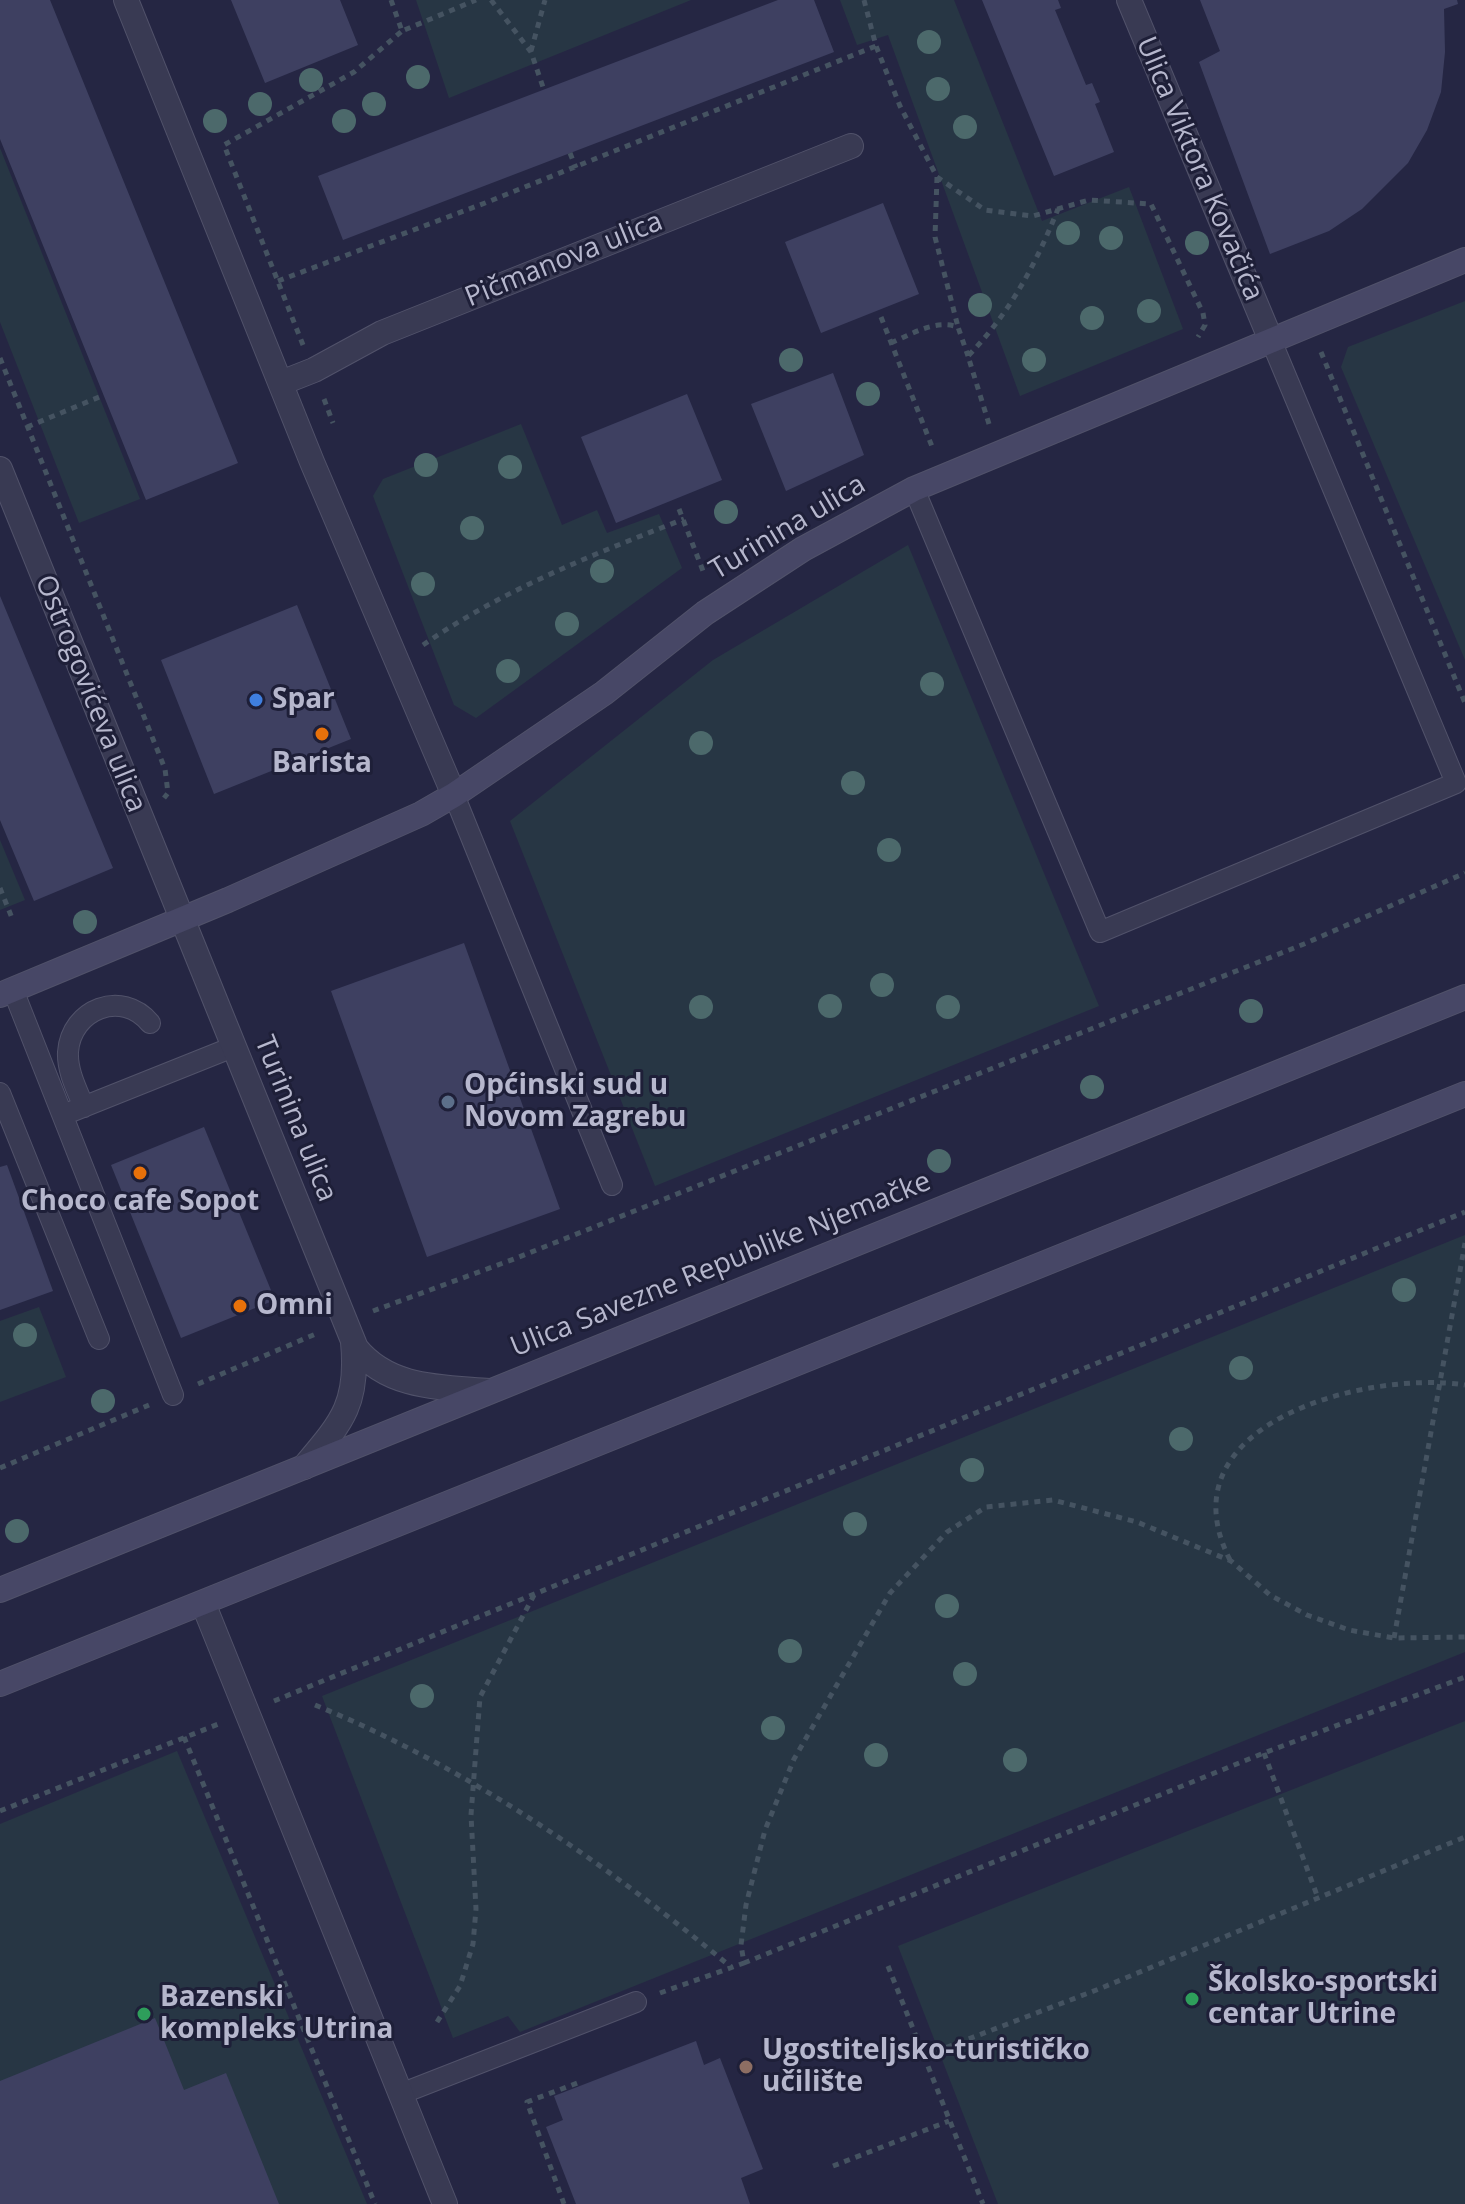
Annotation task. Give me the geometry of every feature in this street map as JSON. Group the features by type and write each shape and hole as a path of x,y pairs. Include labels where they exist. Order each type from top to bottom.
{"main road":[{"name":"Turinina ulica","path":"7,992 421,814 604,693 705,613 803,549 914,489 1270,338 1465,260"},
{"name":"Ulica Savezne Republike Njemačke","path":"0,1590 1465,997"},
{"path":"0,1684 1465,1094"}],"street":[{"path":"126,0 281,383 454,795"},
{"name":"Ulica Viktora Kovačića","path":"1129,0 1270,338"},
{"name":"Pičmanova ulica","path":"281,383 314,370 382,333 851,146"},
{"name":"Ostrogovićeva ulica","path":"0,469 180,919"},
{"name":"Turinina ulica","path":"180,919 353,1342 356,1372 352,1403 342,1421 304,1467"},
{"name":"Turinina ulica","path":"353,1342 374,1367 403,1381 489,1391"},
{"path":"203,1603 403,2093 445,2204"}],"lane":[{"path":"914,489 1100,932 1456,783 1270,338"},
{"path":"454,795 612,1185"},
{"path":"7,992 63,1115 173,1395"},
{"path":"84,1107 68,1065 68,1050 72,1035 85,1018 96,1009 119,1004 142,1013 150,1023"},
{"path":"63,1115 233,1047"},
{"path":"0,1093 99,1339"},
{"path":"403,2093 636,2002"}],"path":[{"path":"391,0 402,31"},
{"path":"338,437 224,145 354,72 402,31 476,0"},
{"path":"491,0 531,52 544,90"},
{"path":"531,52 545,0"},
{"path":"864,0 876,46 900,106 937,177 985,210 1033,216 1089,200 1151,204 1203,313 1205,325 1199,336 1185,342"},
{"path":"278,281 576,168 876,46"},
{"path":"570,153 576,168"},
{"path":"937,177 935,237 958,327 989,424"},
{"path":"968,356 993,330 1026,281 1058,209"},
{"path":"881,317 932,449"},
{"path":"891,343 937,324 958,327"},
{"path":"1320,347 1465,703"},
{"path":"0,358 165,769 168,793 161,802"},
{"path":"27,427 104,395"},
{"path":"974,431 1003,418"},
{"path":"919,456 946,443"},
{"path":"679,509 707,580 719,572"},
{"path":"415,636 419,647 475,609 559,569 684,519"},
{"path":"361,1316 514,1259 1304,944 1465,873"},
{"path":"0,888 12,918"},
{"path":"278,1699 1465,1212"},
{"path":"1394,1638 1465,1243"},
{"path":"1231,1561 1219,1532 1217,1497 1230,1461 1252,1437 1282,1417 1333,1396 1393,1383 1465,1385"},
{"path":"744,1963 741,1945 746,1905 765,1830 794,1759 890,1593 947,1532 986,1507 1053,1500 1137,1522 1231,1561 1270,1595 1307,1615 1349,1630 1394,1638 1465,1637"},
{"path":"437,2022 460,1986 473,1944 476,1909 471,1815 480,1697 535,1594"},
{"path":"636,2002 744,1963 1264,1753 1465,1677"},
{"path":"315,1705 430,1758 473,1784 641,1893 731,1967"},
{"path":"0,1811 222,1722"},
{"path":"184,1737 375,2204"},
{"path":"1264,1753 1318,1898"},
{"path":"924,2056 1465,1837"},
{"path":"888,1966 983,2204"},
{"path":"564,2204 527,2102 580,2082"},
{"path":"833,2166 949,2121"}],"shaded area":[{"path":"416,0 691,0 449,98"},
{"path":"840,0 954,0 1042,221 1129,187 1183,329 1020,396 888,35 857,45"},
{"path":"0,148 140,499 79,523 0,322"},
{"path":"1465,301 1465,660 1341,367 1348,347"},
{"path":"521,424 562,525 597,510 607,533 659,514 682,568 476,718 454,705 373,496 383,479"},
{"path":"908,545 1099,1006 655,1186 510,821 713,660"},
{"path":"0,840 25,900 0,910"},
{"path":"1465,1235 1465,1652 520,2032 508,2016 453,2038 322,1696"},
{"path":"39,1307 66,1377 0,1402 0,1321"},
{"name":"Školsko-sportski centar Utrine","path":"1465,1721 1465,2204 998,2204 898,1946"},
{"name":"Bazenski kompleks Utrina","path":"177,1751 367,2204 0,2204 0,1824"}],"building":[{"path":"0,0 50,0 238,463 146,500 0,139"},
{"path":"231,0 340,0 358,45 265,83"},
{"path":"778,0 814,0 834,52 343,240 318,176"},
{"path":"982,0 1058,0 1061,8 1055,10 1086,85 1092,83 1100,102 1095,104 1114,152 1054,176"},
{"path":"1200,0 1457,0 1458,4 1444,9 1445,52 1441,92 1427,130 1408,163 1362,209 1329,231 1270,254 1199,62 1220,51"},
{"path":"883,203 919,294 821,333 785,242"},
{"path":"833,373 864,455 786,491 751,404"},
{"path":"687,394 722,480 616,523 581,437"},
{"path":"0,596 113,868 34,901 0,820"},
{"name":"Spar","path":"297,605 351,739 214,794 161,660"},
{"path":"464,943 560,1209 427,1257 331,991"},
{"path":"204,1127 275,1300 181,1338 111,1165"},
{"path":"7,1165 53,1291 0,1310 0,1167"},
{"path":"155,2018 184,2090 226,2073 279,2204 0,2204 0,2081"},
{"path":"696,2041 704,2065 720,2058 763,2169 741,2178 750,2204 576,2204 546,2127 563,2120 554,2096"}],"place":[{"name":"Spar","path":"256,700"},
{"name":"Barista","path":"322,734"},
{"name":"Općinski sud u Novom Zagrebu","path":"448,1102"},
{"name":"Choco cafe Sopot","path":"140,1173"},
{"name":"Omni","path":"240,1306"},
{"name":"Školsko-sportski centar Utrine","path":"1192,1999"},
{"name":"Bazenski kompleks Utrina","path":"144,2014"},
{"name":"Ugostiteljsko-turističko učilište","path":"746,2067"}]}
